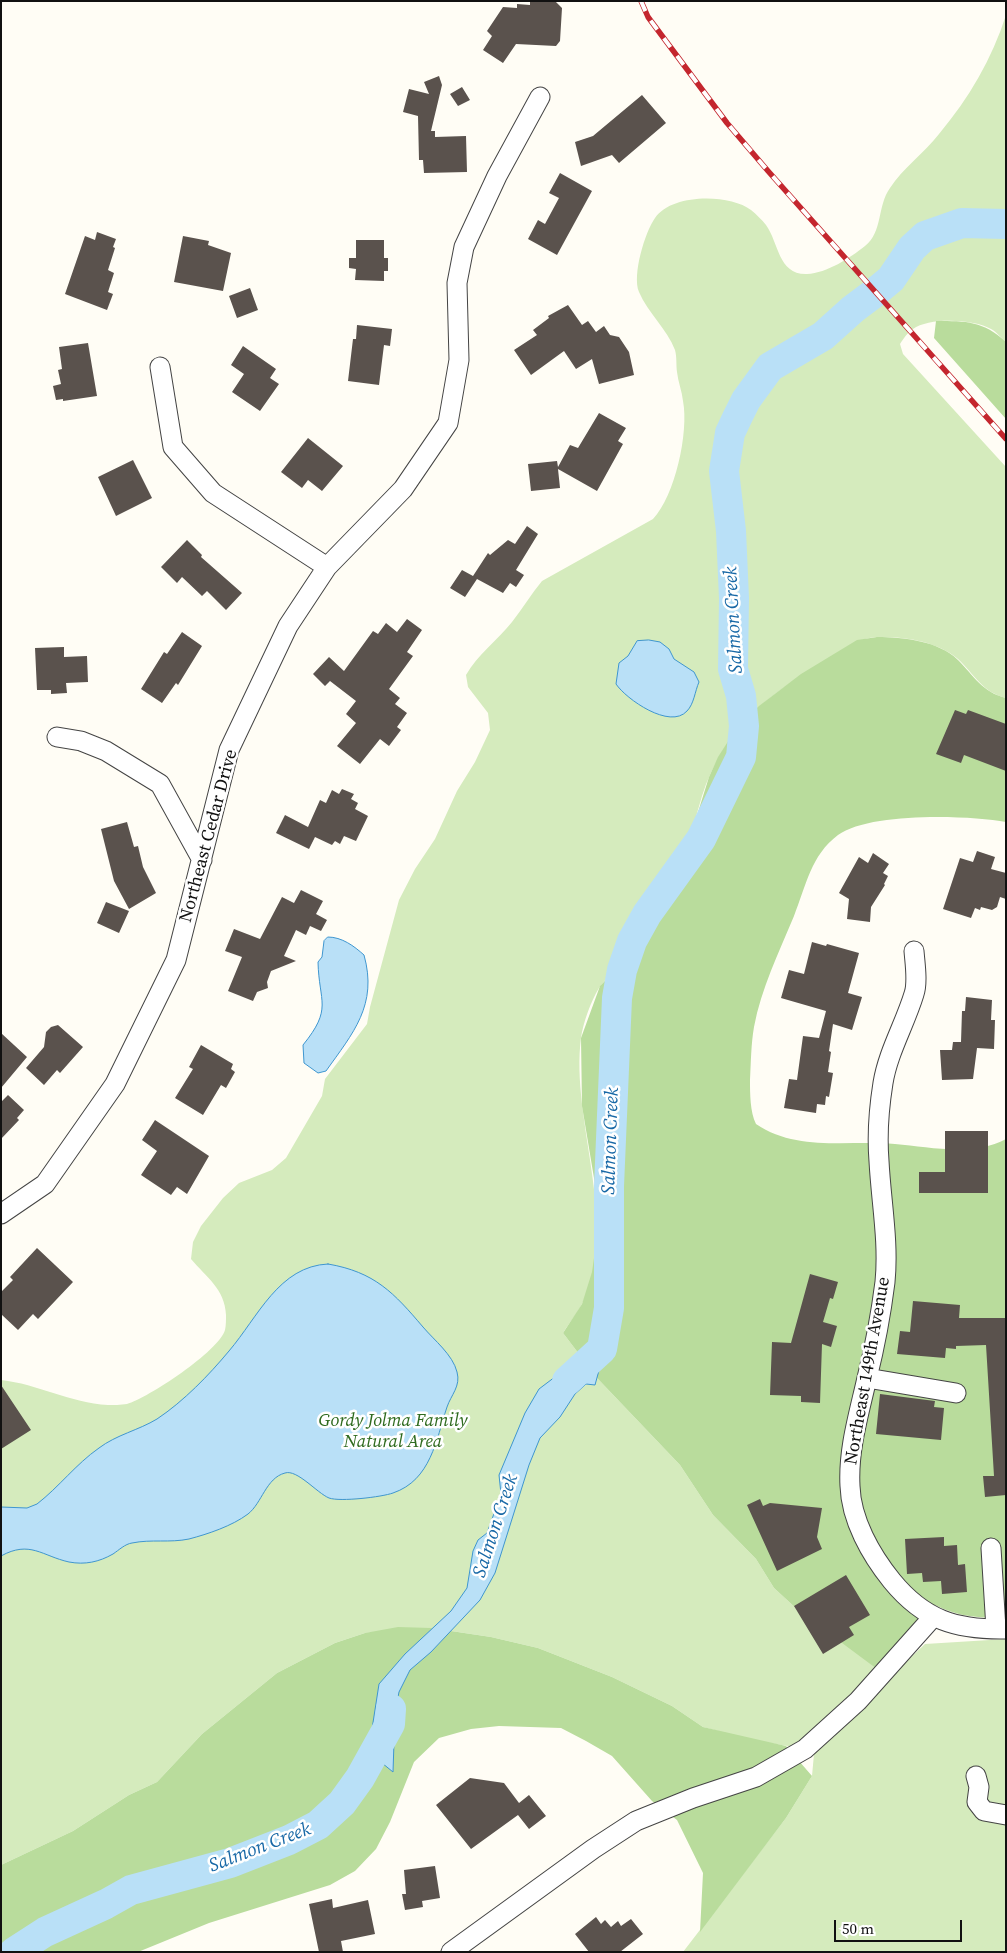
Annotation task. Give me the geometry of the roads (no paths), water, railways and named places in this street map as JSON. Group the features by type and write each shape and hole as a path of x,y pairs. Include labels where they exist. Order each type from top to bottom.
{"street":[{"name":"Northeast Cedar Drive","path":"1,1214 45,1184 115,1084 176,960 229,750 288,626 327,567 403,489 448,423 459,360 457,282 464,247 496,176 540,96"},
{"path":"160,368 173,447 213,493 327,567"},
{"path":"57,737 81,741 106,751 160,784 202,860"},
{"name":"Northeast 149th Avenue","path":"914,951 915,992 883,1082 879,1159 886,1247 885,1278 880,1315 856,1427 850,1465 850,1488 854,1510 861,1530 882,1570 907,1597 933,1617 952,1625 1001,1629"},
{"path":"867,1378 956,1393"},
{"path":"991,1548 1001,1629"},
{"path":"451,1952 593,1849 636,1821 693,1798 756,1777 805,1749 858,1701 933,1617"},
{"path":"976,1776 979,1787 977,1802 984,1811 1006,1815"}],"water":[{"path":"649,640 660,642 669,649 674,659 694,672 699,682 689,708 679,716 660,715 649,710 629,697 616,684 619,663 628,656 637,641"},
{"path":"328,937 343,940 364,955 368,989 365,1004 354,1031 326,1071 318,1073 304,1063 303,1045 318,1022 321,1013 322,997 318,962 322,957 324,941"},
{"path":"328,1264 359,1272 393,1294 443,1348 455,1366 458,1377 457,1386 447,1407 430,1458 416,1479 406,1487 388,1495 334,1499 324,1495 301,1478 285,1473 273,1480 248,1514 227,1526 196,1537 182,1540 146,1541 129,1544 108,1557 86,1563 69,1562 28,1549 11,1551 1,1556 1,1507 27,1508 37,1504 99,1448 150,1423 167,1412 196,1387 213,1369 240,1338 271,1295 283,1283 311,1267"},
{"path":"604,1352 595,1385 586,1384 575,1394 560,1417 540,1438 529,1465 495,1573 480,1600 431,1652 410,1670 399,1692 395,1712 393,1772 382,1763 372,1729 379,1684 405,1654 451,1611 467,1588 473,1551 478,1540 487,1533 501,1494 499,1475 525,1413 539,1389 576,1361"}],"waterway":[{"name":"Salmon Creek","path":"567,1381 602,1349 609,1308 609,1186 617,998 622,970 632,941 647,914 701,839 741,757 744,726 741,696 733,669 734,598 731,531 724,471 730,433 746,400 770,367 823,336 891,279 912,248 925,236 962,223 1006,224"},
{"name":"Salmon Creek","path":"14,1952 45,1932 106,1904 131,1890 230,1863 289,1840 318,1825 342,1803 360,1778 390,1724 391,1709"}],"railway":[{"path":"641,1 648,17 727,123 1006,439"}],"park label":[{"name":"Gordy Jolma Family Natural Area","path":"393,1431"}]}
